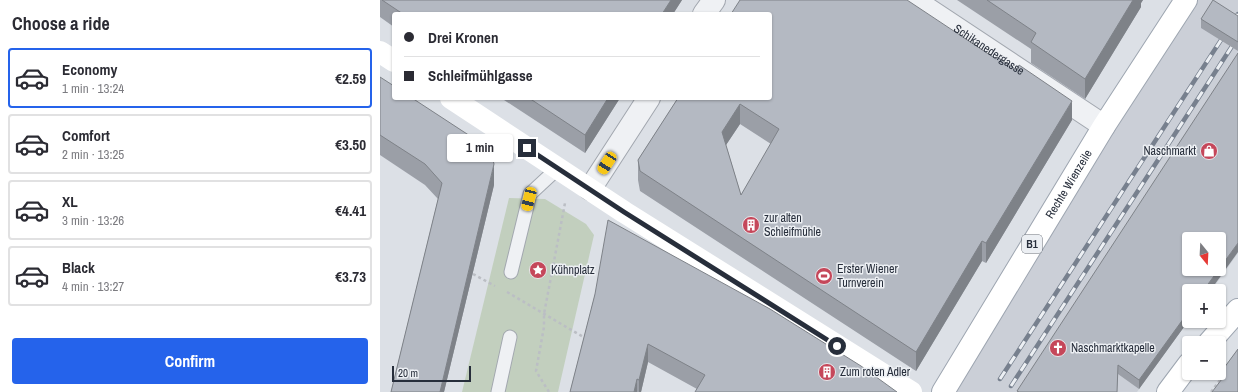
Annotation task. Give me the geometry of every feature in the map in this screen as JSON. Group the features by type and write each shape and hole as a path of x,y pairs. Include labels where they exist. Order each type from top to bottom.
{"street":[{"path":"705,12 714,0"},
{"name":"Schikanedergasse","path":"914,0 1104,126"},
{"name":"Rechte Wienzeile","path":"943,392 1104,126 1186,0"},
{"path":"380,52 392,60"},
{"path":"454,100 624,212 911,392"},
{"path":"590,189 648,100"},
{"path":"1215,336 1238,310"},
{"path":"1168,392 1182,373"}],"lane":[{"path":"511,272 530,194 564,172"},
{"path":"498,392 510,337"}],"path":[{"path":"549,392 536,371 544,327 544,314 564,172"},
{"path":"473,274 588,340"},
{"path":"1211,392 1219,380"}],"shaded area":[{"path":"1194,0 1238,0 1238,253 1226,270 1226,232 1182,232 1182,276 1222,276 1216,284 1182,284 1182,328 1183,328 1137,392 949,392"}],"green space":[{"name":"Kühnplatz","path":"509,198 545,199 586,224 594,235 558,392 462,392"}],"building":[{"path":"382,0 671,0 663,12 400,12"},
{"path":"740,0 907,0 996,59 997,57 1017,70 1019,65 1072,101 986,243 982,241 916,352 640,171 638,160 677,100 772,100 772,12 732,12","holes":["740,104 779,129 741,195 722,132"]},
{"path":"987,0 1133,0 1085,79 1031,42 1036,33"},
{"path":"1213,0 1238,16 1238,42 1201,19"},
{"name":"Naschmarkt","path":"1238,53 1238,243 1226,259 1226,232 1182,232 1182,276 1214,276 1208,284 1182,284 1182,321 1139,380 1118,365 1117,392 1017,391"},
{"path":"380,77 392,85 392,100 415,100 490,149 494,164 440,392 391,392 442,183 425,164 380,135"},
{"path":"532,100 607,100 585,135"},
{"path":"608,220 770,309 861,366 897,392 695,392 705,375 648,344 639,380 637,379 634,392 570,392 595,294"},
{"path":"1238,349 1238,392 1212,392 1221,380 1226,380 1226,365"}],"railway":[{"path":"1000,379 1238,14"},
{"path":"1011,386 1238,37"}],"place":[{"name":"Naschmarkt","path":"1209,151"},
{"name":"zur alten Schleifmühle","path":"751,225"},
{"name":"Kühnplatz","path":"538,270"},
{"name":"Erster Wiener Turnverein","path":"824,276"},
{"name":"Naschmarktkapelle","path":"1058,348"},
{"name":"Zum roten Adler","path":"827,372"}],"route":[{"path":"527,148 624,212 837,346"}]}
